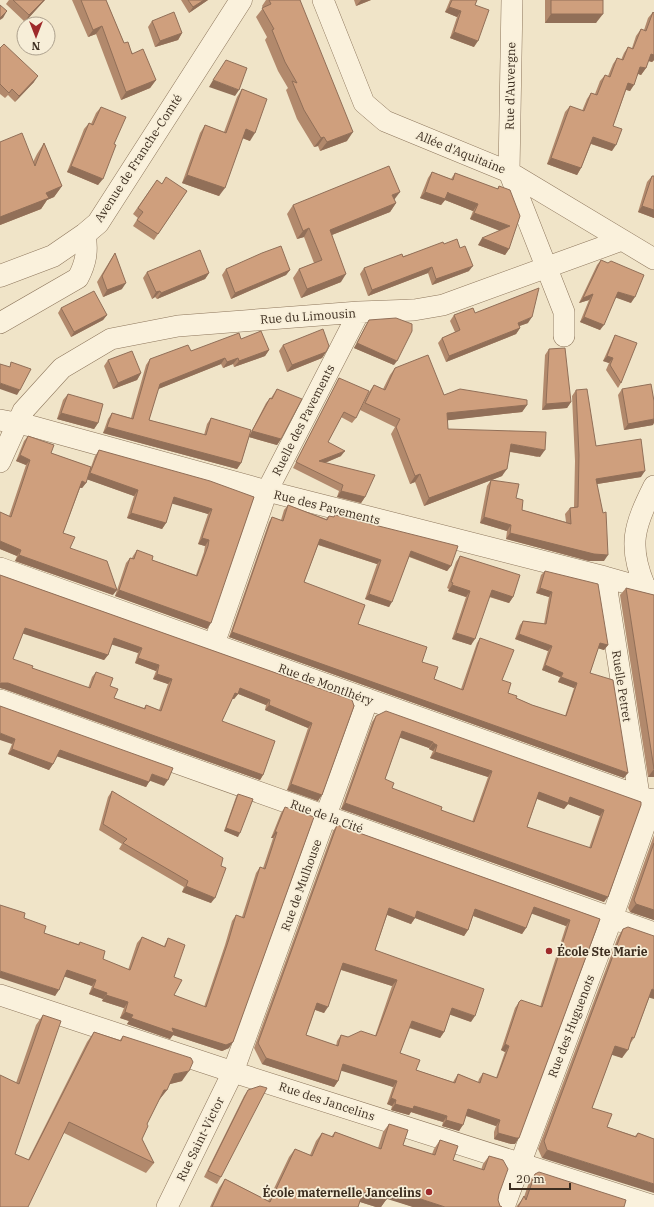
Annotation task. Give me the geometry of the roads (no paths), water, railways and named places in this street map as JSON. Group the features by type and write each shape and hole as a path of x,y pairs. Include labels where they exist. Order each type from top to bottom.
{"street":[{"name":"Avenue de Franche-Comté","path":"0,276 53,256 98,223 241,0"},
{"name":"Allée d'Aquitaine","path":"323,0 364,103 385,121 509,172 654,259"},
{"name":"Rue d'Auvergne","path":"509,172 512,0"},
{"path":"509,172 564,312 564,336"},
{"path":"0,323 78,278 85,265 87,245 85,234"},
{"name":"Rue du Limousin","path":"0,462 9,421 23,412 62,368 111,339 178,326 360,312 414,310 443,305 622,240"},
{"name":"Ruelle des Pavements","path":"214,644 266,491 360,312"},
{"name":"Rue des Pavements","path":"9,421 266,491 605,577 650,590"},
{"path":"650,590 638,571 634,547 636,530 643,508 654,486"},
{"name":"Rue de Montlhéry","path":"0,568 648,798"},
{"name":"Ruelle Petret","path":"605,577 648,798"},
{"name":"Rue de Mulhouse","path":"233,1072 368,699"},
{"name":"Rue de la Cité","path":"0,700 654,932"},
{"name":"Rue des Huguenots","path":"504,1207 612,918 648,798"},
{"name":"Rue des Jancelins","path":"0,995 233,1072 654,1206"},
{"name":"Rue Saint-Victor","path":"167,1207 233,1072"}],"place":[{"name":"École Ste Marie","path":"549,951"},
{"name":"École maternelle Jancelins","path":"429,1192"}]}
